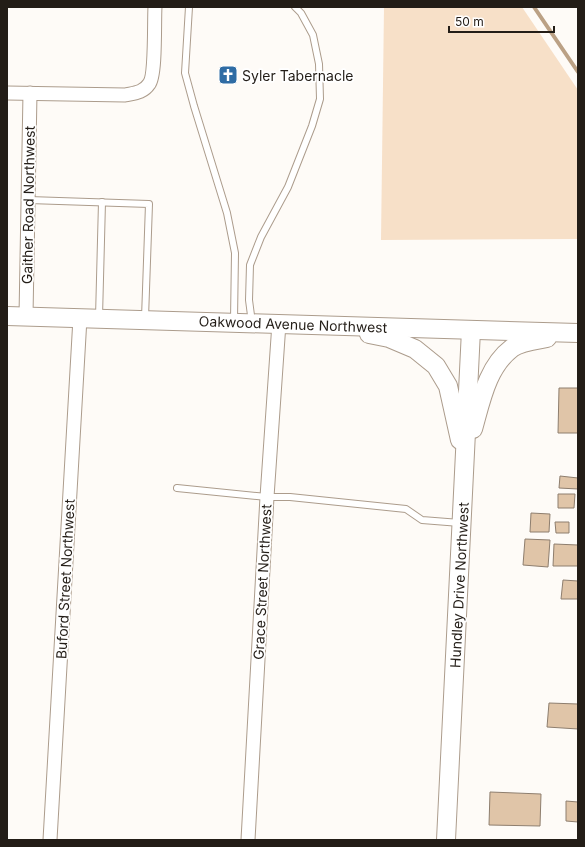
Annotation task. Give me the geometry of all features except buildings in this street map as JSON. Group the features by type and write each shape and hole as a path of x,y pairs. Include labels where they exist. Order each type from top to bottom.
{"street":[{"path":"7,93 117,95 140,93 150,84 153,70 155,7"},
{"name":"Gaither Road Northwest","path":"26,316 30,94"},
{"name":"Oakwood Avenue Northwest","path":"7,316 252,322 575,333"},
{"name":"Buford Street Northwest","path":"50,840 80,318"},
{"name":"Grace Street Northwest","path":"248,840 267,497 280,324"},
{"path":"316,325 389,338 415,349 436,366 448,386 465,458"},
{"name":"Hundley Drive Northwest","path":"446,840 471,330"},
{"path":"465,458 487,381 500,360 512,348 531,341 575,333"}],"lane":[{"path":"189,7 185,73 227,213 236,252 234,322"},
{"path":"252,322 250,300 250,265 261,237 288,187 312,126 320,98 319,64 313,35 301,13 295,7"},
{"path":"29,200 149,204 145,320"},
{"path":"99,318 102,202"},
{"path":"177,488 267,497 290,497 406,509 422,520 462,523"}],"shaded area":[{"path":"384,7 522,7 578,90 578,239 381,240"}],"waterway":[{"path":"534,7 578,72"}],"place":[{"name":"Syler Tabernacle","path":"228,75"}]}
